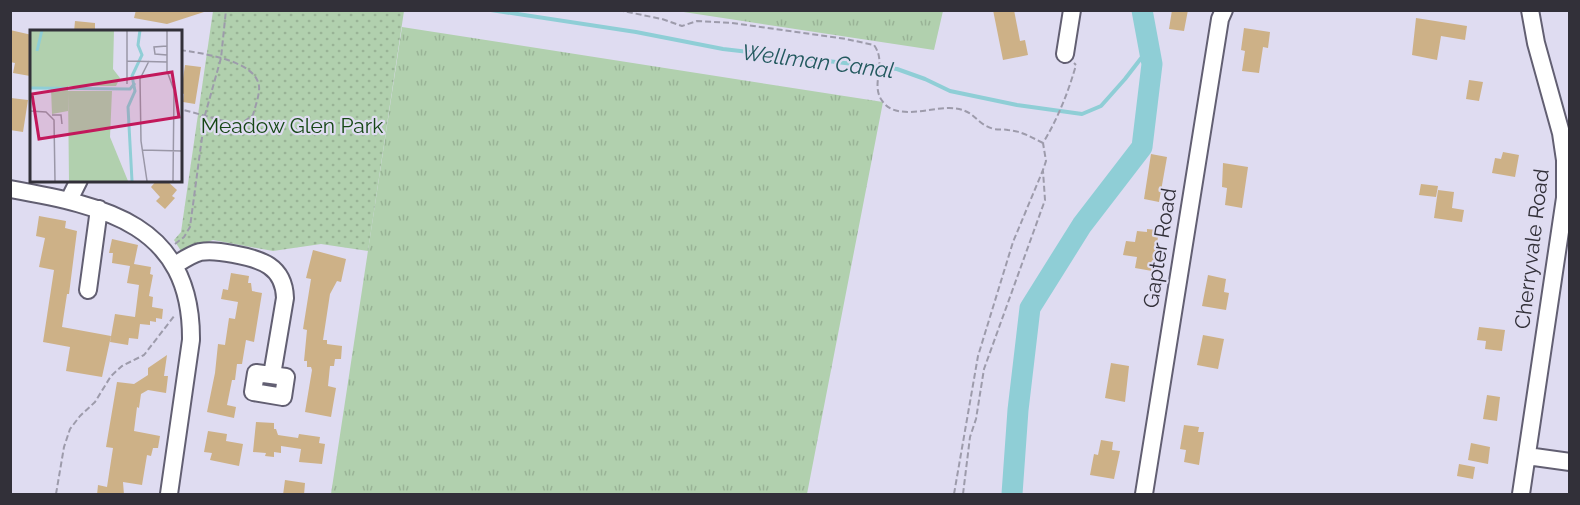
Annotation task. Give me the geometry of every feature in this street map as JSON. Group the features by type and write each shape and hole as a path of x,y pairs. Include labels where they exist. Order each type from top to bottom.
{"street":[{"path":"1065,54 1072,10"},
{"name":"Gapter Road","path":"1144,495 1203,118 1220,19 1224,10"},
{"name":"Cherryvale Road","path":"1521,495 1566,198 1567,160 1536,43 1530,10"},
{"path":"69,200 78,182"},
{"path":"10,189 99,208 142,232 171,258 186,291 191,316 191,340 169,495"},
{"path":"88,291 99,208"},
{"path":"171,258 201,252 222,252 256,258 271,266 280,276 285,298 272,375"},
{"path":"1527,456 1569,462"}],"path":[{"path":"171,258 190,227 205,116 221,57 226,10"},
{"path":"618,10 662,19 682,26 697,21 732,23 874,45 881,54 878,93 890,109 900,111 962,109 995,129 1024,133 1043,143"},
{"path":"182,50 221,57 240,66 255,77 259,86 253,115 239,124 182,110"},
{"path":"954,495 978,356 1013,242 1046,161 1043,143 1066,99 1076,65 1065,54"},
{"path":"963,495 970,437 976,419 984,369 1046,200 1043,170"},
{"path":"56,495 64,447 70,429 95,402 103,387 122,366 144,355 171,319 188,302"}],"green space":[{"path":"943,10 934,50 677,11"},
{"name":"Meadow Glen Park","path":"213,11 404,11 368,251 321,244 273,251 213,240 181,251 174,240 181,232"},
{"path":"402,27 883,102 807,494 331,494"}],"building":[{"path":"136,10 204,10 204,12 167,24 134,18"},
{"path":"993,10 1014,10 1020,41 1025,40 1028,55 1003,60"},
{"path":"1172,10 1188,10 1184,31 1169,29"},
{"path":"1416,18 1467,26 1465,40 1441,36 1437,60 1412,55"},
{"path":"75,21 95,23 95,30 74,30"},
{"path":"1244,28 1270,32 1268,48 1263,47 1259,73 1242,71 1245,51 1241,50"},
{"path":"10,30 30,35 30,76 13,73 15,63 10,62"},
{"path":"185,65 201,67 195,104 183,102 182,86"},
{"path":"1469,80 1483,82 1479,101 1466,99"},
{"path":"11,98 28,100 23,132 10,130"},
{"path":"1503,152 1519,155 1515,177 1492,173 1495,158 1501,159"},
{"path":"1151,154 1167,157 1159,202 1144,199"},
{"path":"1223,163 1248,167 1242,208 1225,205 1227,188 1222,187"},
{"path":"155,182 168,182 177,190 172,196 175,198 165,209 156,201 160,197 151,187"},
{"path":"1421,184 1438,186 1436,197 1419,195"},
{"path":"1438,190 1454,192 1452,208 1464,210 1462,222 1434,218"},
{"path":"39,216 66,221 65,228 77,231 69,294 67,294 62,327 111,336 102,377 66,371 70,347 43,342 54,270 39,267 45,238 36,236"},
{"path":"1147,229 1157,230 1156,237 1158,237 1152,271 1135,268 1137,257 1123,255 1126,241 1135,242 1137,231 1147,232"},
{"path":"112,239 138,245 134,264 151,267 150,274 153,275 149,296 153,297 152,307 163,309 162,319 156,318 156,322 150,321 150,325 140,324 138,339 129,338 128,345 110,342 115,314 135,317 139,285 127,283 130,266 112,263 113,253 109,253"},
{"path":"313,250 346,259 341,282 337,281 330,294 323,340 327,340 327,344 342,346 341,359 335,359 334,366 330,366 328,386 336,388 331,417 305,412 312,370 311,367 307,367 307,361 304,361 307,330 303,329 311,279 306,278"},
{"path":"231,273 249,276 248,283 251,283 252,291 262,293 254,342 246,340 242,364 237,364 235,380 232,380 227,405 236,407 234,418 207,412 218,344 225,345 229,318 235,319 238,302 221,299 223,289 228,290"},
{"path":"1208,275 1226,279 1224,292 1229,293 1226,310 1202,306"},
{"path":"1479,327 1505,330 1502,351 1485,349 1486,341 1477,340"},
{"path":"1203,335 1224,339 1218,369 1197,365"},
{"path":"167,355 164,376 168,376 166,393 148,390 141,394 139,408 137,407 134,431 160,436 158,448 153,448 151,456 147,455 142,485 123,482 124,495 97,495 98,485 107,487 113,448 106,447 117,382 134,384 148,375 148,368"},
{"path":"1111,363 1129,366 1125,402 1105,398"},
{"path":"1487,395 1500,397 1497,421 1483,419"},
{"path":"256,422 274,423 274,429 278,435 298,438 299,434 320,437 319,443 325,444 322,464 299,462 301,449 281,446 281,453 274,452 274,457 265,456 266,453 253,452"},
{"path":"1184,425 1199,427 1198,432 1204,432 1199,465 1184,462 1186,450 1180,449"},
{"path":"208,431 227,434 226,441 243,444 239,466 210,460 212,453 204,452"},
{"path":"1101,440 1113,442 1112,450 1120,451 1114,479 1090,475 1094,454 1098,455"},
{"path":"1471,443 1490,447 1488,464 1468,460"},
{"path":"1459,464 1475,467 1473,479 1457,476"},
{"path":"285,480 305,483 304,495 283,495"}],"waterway":[{"name":"Wellman Canal","path":"491,10 636,32 723,49 897,69 950,91 1017,105 1082,114 1101,106 1149,48"},
{"path":"1012,494 1018,410 1030,308 1082,225 1142,147 1152,64 1142,10"}]}
